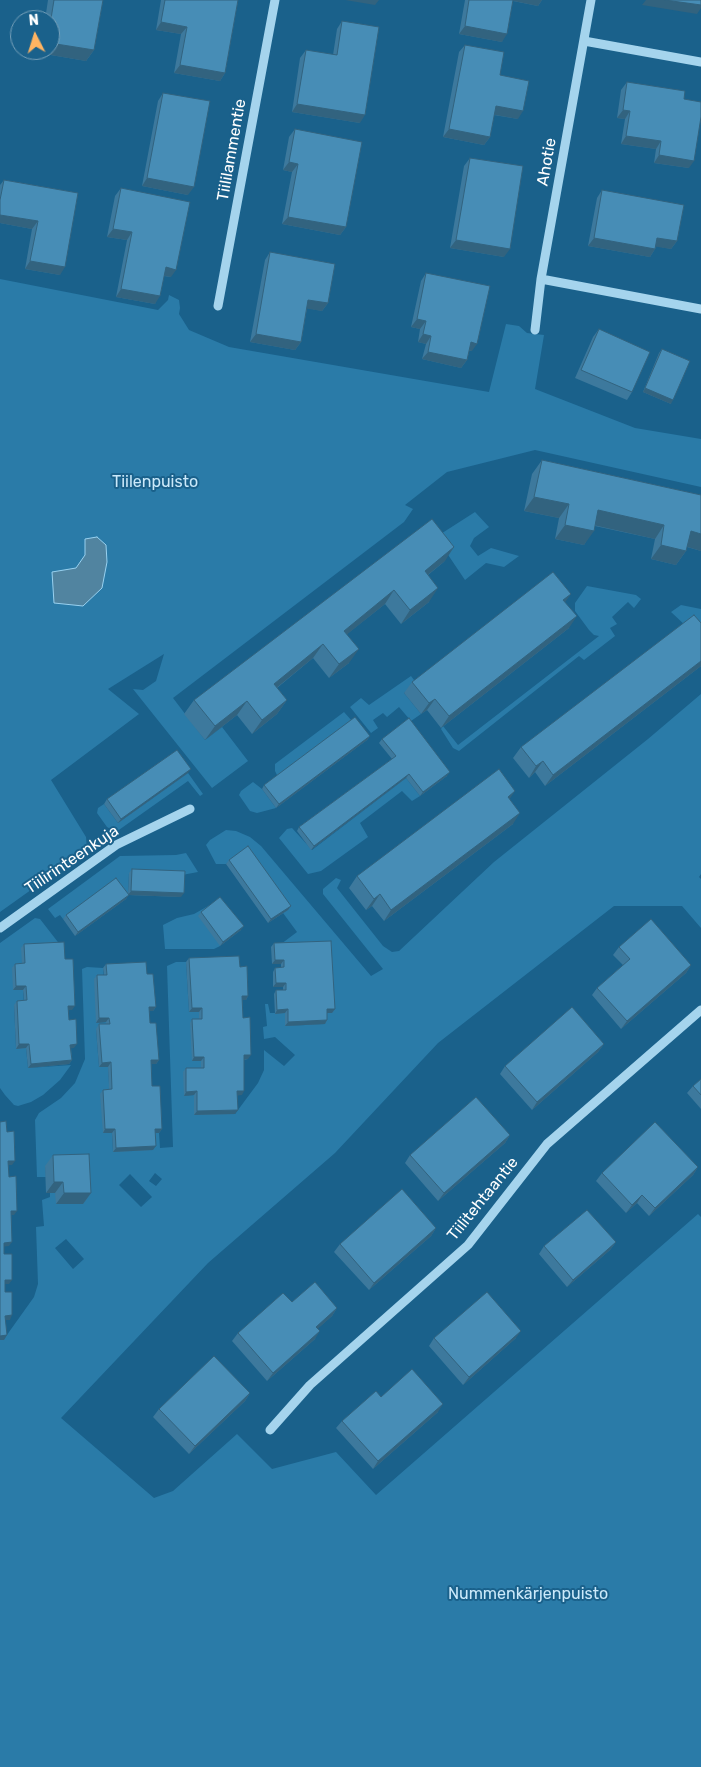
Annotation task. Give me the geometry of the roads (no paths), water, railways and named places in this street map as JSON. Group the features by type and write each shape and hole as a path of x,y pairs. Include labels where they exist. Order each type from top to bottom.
{"street":[{"name":"Tiililammentie","path":"218,306 275,0"},
{"name":"Ahotie","path":"535,330 541,279 591,0"},
{"path":"584,41 701,62"},
{"path":"541,279 701,309"},
{"name":"Tiilirinteenkuja","path":"0,928 116,845 190,809"},
{"name":"Tiilitehtaantie","path":"270,1430 310,1385 468,1245 547,1144 701,1010"}],"park label":[{"name":"Tiilenpuisto","path":"155,482"},
{"name":"Nummenkärjenpuisto","path":"528,1594"}]}
